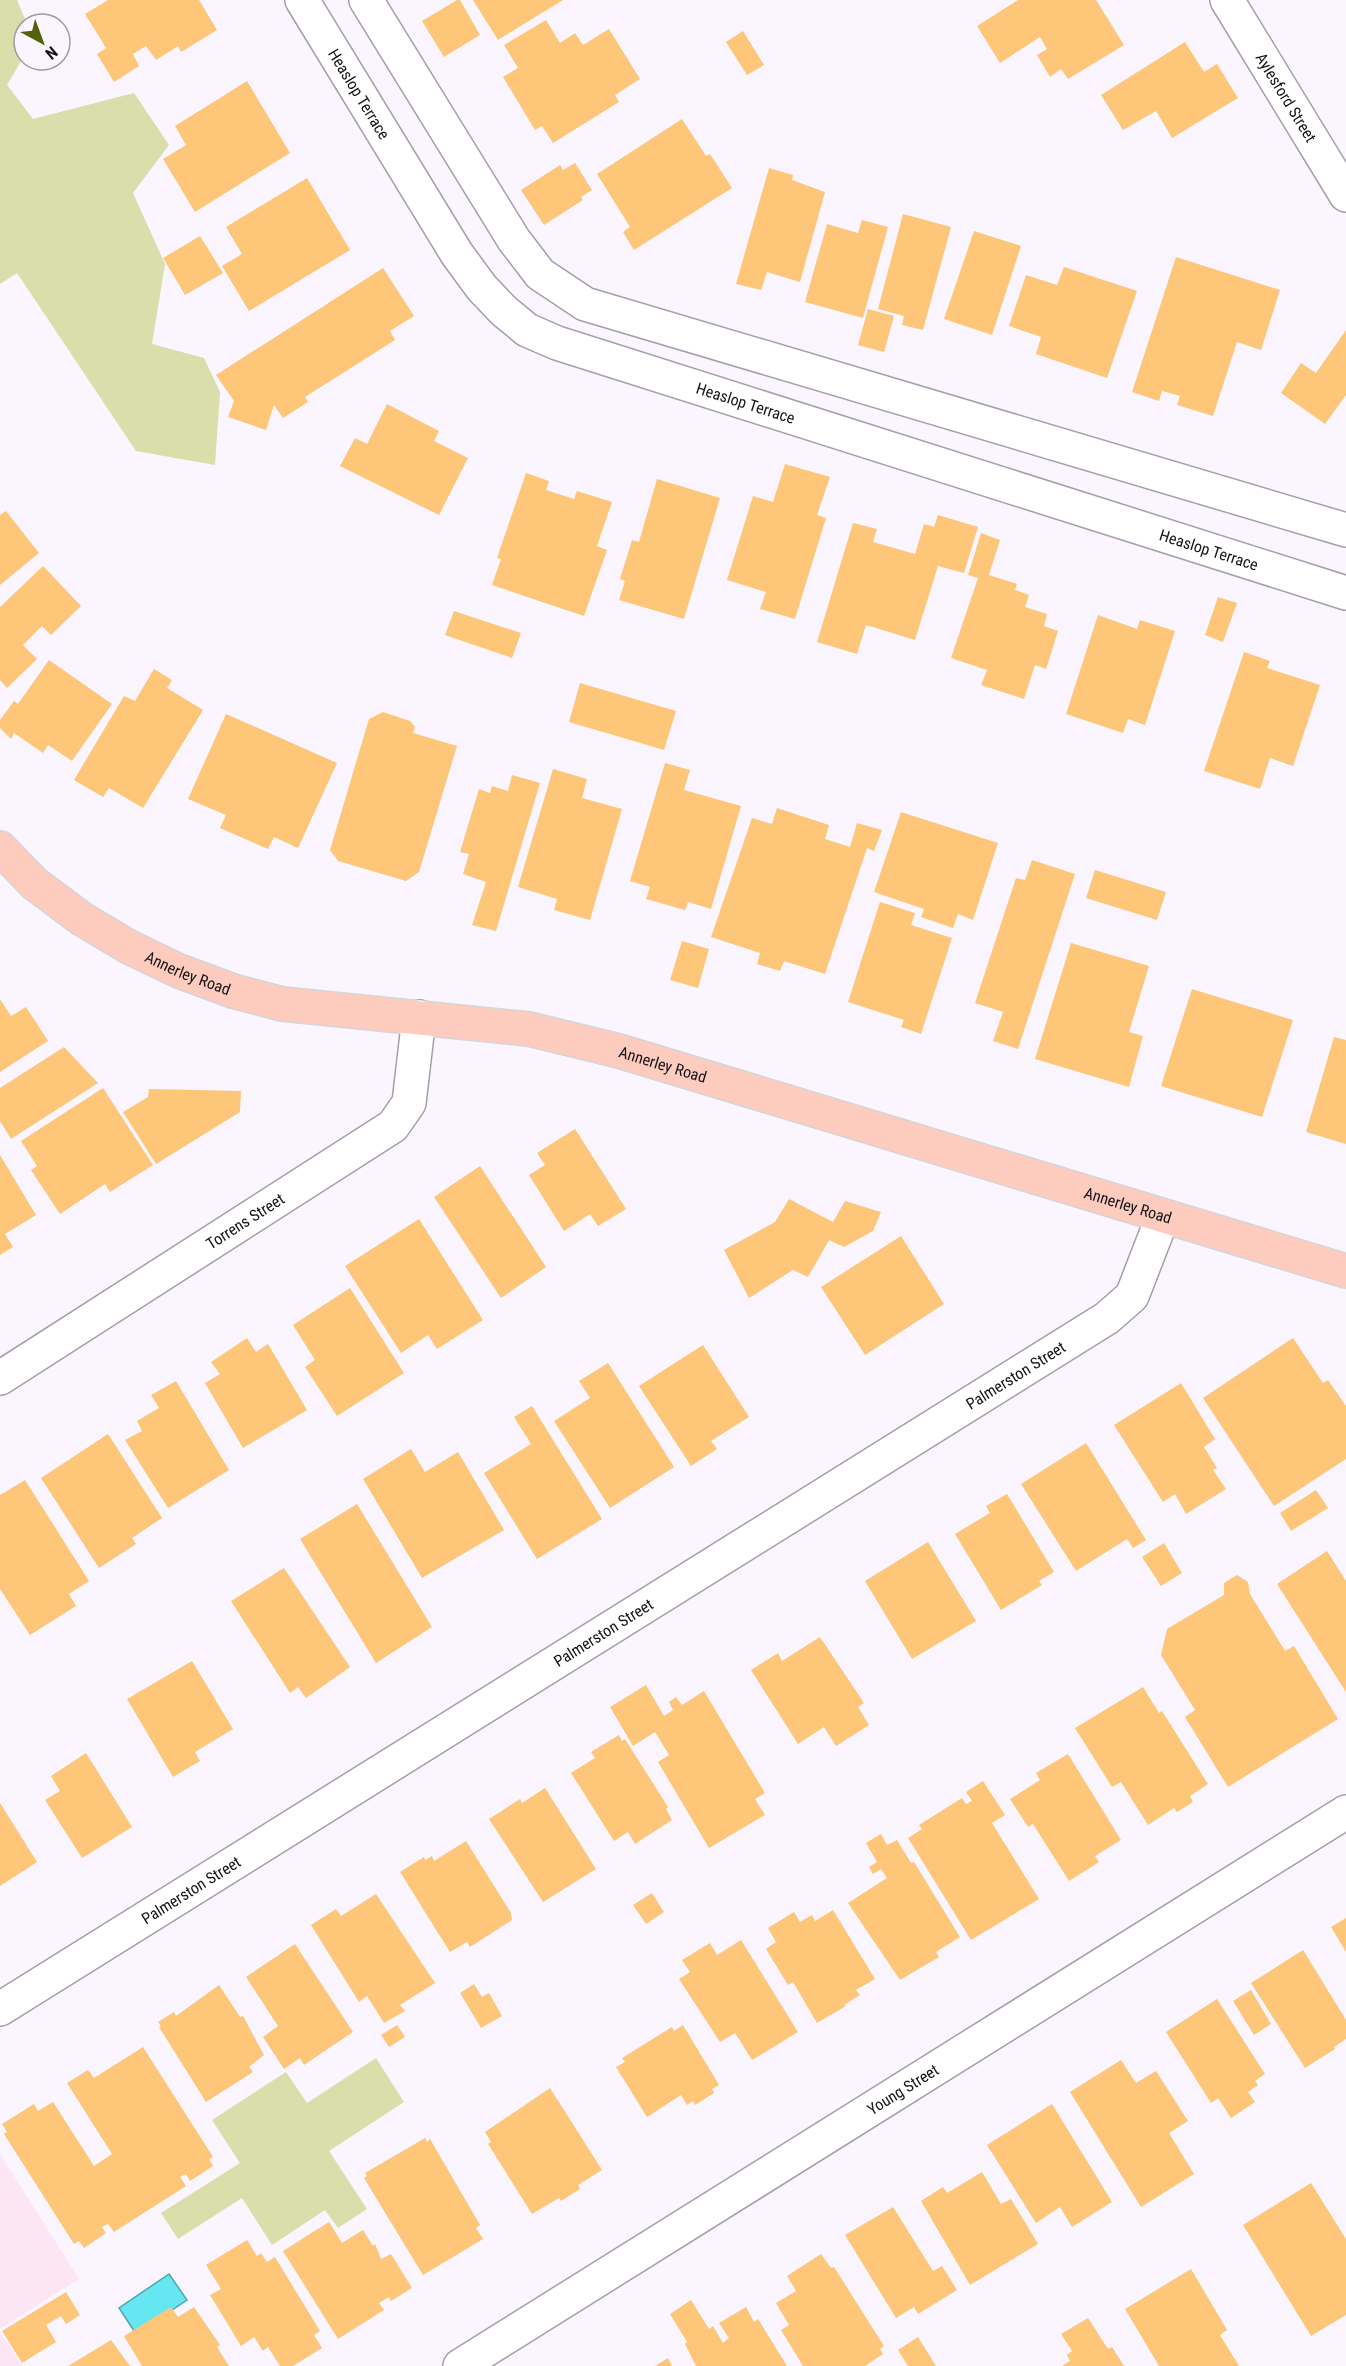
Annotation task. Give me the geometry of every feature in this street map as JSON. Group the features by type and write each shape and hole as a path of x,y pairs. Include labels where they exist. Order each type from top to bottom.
{"main road":[{"name":"Annerley Road","path":"0,848 35,884 82,919 129,947 179,971 233,991 282,1004 529,1029 619,1051 1346,1271"}],"street":[{"name":"Heaslop Terrace","path":"302,0 457,254 504,311 527,330 557,343 1346,593"},
{"path":"366,0 514,240 540,274 585,304 1346,530"},
{"name":"Aylesford Street","path":"1227,0 1346,195"},
{"name":"Torrens Street","path":"0,1378 393,1126 409,1103 419,1017"},
{"name":"Palmerston Street","path":"0,2009 1107,1318 1132,1296 1163,1216"},
{"name":"Young Street","path":"460,2366 1346,1812"}],"shaded area":[{"path":"0,2154 79,2279 0,2329"},
{"path":"0,2332 22,2366 0,2366"}],"green space":[{"path":"0,0 17,0 22,12 12,12 12,72 15,72 7,85 33,119 134,93 169,145 133,193 165,264 152,344 204,358 220,392 215,465 136,451 17,273 0,284"},
{"path":"376,2058 404,2102 329,2151 367,2209 338,2228 325,2210 272,2245 242,2198 178,2239 161,2213 240,2163 212,2120 286,2072 307,2103"}],"water":[{"path":"169,2274 187,2300 136,2334 119,2308"}],"building":[{"path":"108,0 199,0 217,30 181,52 178,46 156,60 146,46 133,54 139,66 114,82 97,54 106,48 85,14"},
{"path":"460,0 480,35 444,57 422,21"},
{"path":"473,0 563,0 498,40"},
{"path":"1018,0 1096,0 1124,45 1068,79 1061,69 1050,77 1037,55 1047,49 1040,37 1000,63 977,26"},
{"path":"546,20 560,43 575,33 583,45 609,29 640,79 615,95 619,102 553,143 542,126 535,130 503,77 518,68 504,45"},
{"path":"743,31 764,65 747,75 726,42"},
{"path":"1185,42 1204,72 1217,64 1238,98 1172,138 1156,111 1123,130 1101,95"},
{"path":"247,81 290,153 195,212 163,159 186,145 175,126"},
{"path":"682,119 706,156 710,154 732,188 634,250 623,232 630,227 597,174"},
{"path":"575,163 592,190 581,197 583,200 544,225 521,190 560,165 563,170"},
{"path":"769,168 793,175 792,180 825,192 800,282 767,272 761,290 736,284"},
{"path":"307,178 350,250 249,311 222,266 242,254 226,227"},
{"path":"903,214 951,227 923,330 902,325 904,316 878,309"},
{"path":"862,220 888,227 863,318 805,302 827,224 858,233"},
{"path":"974,231 1021,246 992,335 944,319"},
{"path":"200,236 223,273 185,295 163,258"},
{"path":"1176,257 1280,290 1261,350 1237,342 1213,416 1177,405 1180,396 1162,391 1159,401 1132,392"},
{"path":"1064,267 1137,291 1107,378 1036,354 1041,337 1009,326 1026,275 1057,285"},
{"path":"383,268 414,316 390,331 395,340 305,397 308,402 283,418 274,405 266,430 228,417 234,401 216,375"},
{"path":"868,309 894,316 884,352 858,345"},
{"path":"1346,330 1346,395 1325,424 1281,393 1301,363 1316,373"},
{"path":"387,404 439,431 434,441 468,458 439,515 340,466 355,438 367,444"},
{"path":"785,464 830,477 817,515 826,518 795,619 760,609 766,592 727,580 753,496 773,502"},
{"path":"526,473 549,481 546,490 574,499 577,491 612,502 597,546 607,550 584,616 492,585 501,559 497,558"},
{"path":"657,479 720,498 684,619 619,600 625,581 620,579 632,540 639,542"},
{"path":"6,511 39,553 0,585 0,515"},
{"path":"938,515 978,527 964,573 938,566 915,640 866,625 857,654 817,642 853,523 877,529 873,542 915,554 924,524 934,527"},
{"path":"981,533 1000,540 989,575 1017,584 1015,590 1029,595 1025,607 1047,614 1044,626 1058,631 1046,669 1035,665 1024,699 981,685 987,670 951,658 978,578 968,575"},
{"path":"43,566 81,606 51,635 42,626 23,645 37,659 7,688 0,680 0,607"},
{"path":"1218,597 1237,603 1223,642 1205,635"},
{"path":"454,611 521,633 512,658 445,635"},
{"path":"1098,615 1137,629 1140,620 1175,631 1145,725 1128,719 1123,733 1066,714"},
{"path":"1244,652 1270,661 1267,668 1320,685 1293,766 1270,758 1260,789 1204,771"},
{"path":"49,660 112,704 72,761 48,745 43,753 14,733 11,739 0,728 0,720 14,701 18,704"},
{"path":"154,669 172,680 167,688 203,710 143,808 109,788 103,797 74,780 124,696 135,701"},
{"path":"580,683 676,711 664,750 569,722"},
{"path":"383,712 410,721 415,727 413,733 457,746 419,872 406,881 338,861 330,850 369,719"},
{"path":"226,714 337,763 298,848 274,837 268,849 220,828 226,815 188,799"},
{"path":"665,763 690,770 684,790 741,806 711,909 688,902 685,910 646,899 650,887 630,881"},
{"path":"553,769 587,779 582,798 622,809 590,920 554,910 557,899 518,887"},
{"path":"512,775 540,783 496,931 472,925 486,882 463,874 469,854 460,852 479,789 490,793 492,786 508,791"},
{"path":"777,808 829,825 825,839 850,847 857,823 882,830 874,851 867,848 825,974 784,961 780,971 757,964 760,953 711,937 752,818 772,824"},
{"path":"901,812 998,843 973,920 958,914 953,928 921,917 924,909 874,892"},
{"path":"1032,860 1075,874 1018,1049 993,1041 1003,1012 975,1003 1016,878 1025,880"},
{"path":"1095,870 1166,892 1157,920 1086,898"},
{"path":"880,902 915,913 911,925 952,938 921,1034 901,1027 904,1020 848,1002"},
{"path":"682,941 709,949 698,988 670,980"},
{"path":"1071,943 1149,966 1129,1032 1143,1036 1129,1087 1035,1059"},
{"path":"1192,989 1293,1020 1262,1117 1161,1086"},
{"path":"0,999 11,1016 26,1007 48,1041 0,1072"},
{"path":"1334,1037 1346,1040 1346,1144 1306,1132"},
{"path":"64,1047 98,1083 11,1139 0,1121 0,1088"},
{"path":"103,1088 153,1165 110,1192 105,1184 60,1214 31,1170 37,1166 21,1141"},
{"path":"149,1089 241,1091 240,1112 156,1164 123,1112 148,1097"},
{"path":"575,1129 626,1209 598,1226 590,1214 564,1231 529,1175 545,1165 537,1153"},
{"path":"0,1155 36,1215 5,1234 13,1247 0,1255"},
{"path":"480,1166 546,1267 501,1298 434,1197"},
{"path":"789,1199 833,1222 845,1201 881,1212 873,1231 844,1247 829,1240 808,1277 793,1270 749,1298 724,1250 775,1222"},
{"path":"419,1219 483,1320 437,1349 428,1335 401,1353 345,1266"},
{"path":"901,1236 944,1304 865,1355 821,1287"},
{"path":"350,1288 404,1373 337,1416 305,1367 315,1360 293,1325"},
{"path":"247,1338 256,1352 268,1344 307,1410 243,1448 205,1383 220,1374 211,1362"},
{"path":"1293,1338 1323,1383 1328,1380 1346,1406 1346,1459 1274,1506 1203,1398"},
{"path":"703,1345 749,1417 711,1441 717,1449 691,1466 639,1386"},
{"path":"608,1363 674,1467 610,1508 554,1421 590,1398 579,1381"},
{"path":"176,1381 229,1470 168,1508 125,1440 142,1431 137,1421 159,1408 151,1395"},
{"path":"1181,1383 1215,1439 1204,1447 1217,1468 1213,1470 1226,1489 1186,1514 1175,1494 1163,1502 1114,1425"},
{"path":"532,1406 602,1519 537,1559 484,1473 531,1444 514,1417"},
{"path":"108,1434 162,1518 132,1538 136,1544 99,1568 41,1478"},
{"path":"1086,1443 1146,1540 1133,1548 1127,1539 1076,1571 1021,1484"},
{"path":"411,1449 425,1472 458,1452 504,1530 422,1578 363,1479"},
{"path":"25,1480 89,1581 69,1594 76,1606 30,1635 0,1589 0,1495"},
{"path":"1316,1490 1328,1508 1291,1531 1280,1513"},
{"path":"1007,1494 1054,1572 1039,1581 1042,1585 1001,1610 955,1534 990,1513 986,1506"},
{"path":"357,1504 432,1627 376,1663 300,1539"},
{"path":"928,1542 976,1621 912,1659 865,1581"},
{"path":"1164,1543 1182,1573 1161,1586 1142,1557"},
{"path":"1327,1551 1346,1581 1346,1692 1277,1584"},
{"path":"284,1568 350,1667 306,1698 298,1687 290,1693 231,1601"},
{"path":"1237,1575 1248,1582 1250,1594 1285,1651 1294,1646 1338,1719 1228,1787 1185,1717 1195,1710 1161,1655 1167,1629 1224,1595 1224,1583"},
{"path":"820,1637 864,1703 858,1707 869,1725 836,1746 824,1727 798,1744 751,1670 778,1653 782,1661"},
{"path":"192,1661 233,1729 195,1752 200,1761 173,1777 127,1699"},
{"path":"646,1685 664,1716 673,1710 669,1702 676,1697 682,1705 704,1691 765,1793 755,1799 765,1815 709,1848 658,1762 669,1755 655,1732 633,1746 610,1707"},
{"path":"1143,1687 1159,1713 1162,1711 1208,1784 1190,1796 1193,1802 1177,1812 1174,1808 1148,1825 1121,1782 1112,1787 1075,1728"},
{"path":"619,1735 622,1741 625,1739 668,1807 666,1809 672,1820 635,1844 628,1832 614,1841 571,1773 595,1758 591,1752"},
{"path":"86,1753 132,1827 82,1858 45,1800 60,1791 51,1776"},
{"path":"1068,1754 1121,1840 1095,1856 1099,1862 1069,1881 1033,1824 1028,1827 1010,1799 1040,1780 1036,1773"},
{"path":"983,1781 1005,1815 992,1823 1039,1899 971,1940 908,1838 922,1829 919,1825 962,1798 966,1804 972,1801 966,1792"},
{"path":"545,1788 596,1869 543,1902 489,1819 520,1799 522,1803"},
{"path":"0,1803 37,1862 0,1886"},
{"path":"881,1834 887,1845 897,1840 911,1863 914,1862 960,1937 936,1952 939,1957 900,1980 848,1903 887,1878 881,1869 873,1874 869,1867 877,1862 866,1843"},
{"path":"466,1841 511,1913 512,1920 470,1947 467,1942 450,1952 400,1872 424,1857 425,1860 432,1856 434,1861"},
{"path":"652,1893 664,1912 646,1924 633,1905"},
{"path":"376,1894 435,1983 400,2005 405,2011 384,2023 367,1996 359,2002 311,1925 336,1909 341,1916"},
{"path":"833,1910 875,1979 856,1990 860,1995 844,2005 846,2006 817,2023 793,1982 788,1985 766,1949 776,1942 768,1928 794,1912 800,1922 812,1915 815,1921"},
{"path":"1346,1918 1346,1952 1331,1927"},
{"path":"741,1940 798,2032 752,2060 735,2033 720,2042 679,1979 690,1972 682,1960 710,1943 717,1955"},
{"path":"295,1944 353,2032 304,2065 300,2058 284,2069 263,2037 278,2026 246,1977"},
{"path":"1303,1950 1346,2020 1346,2039 1334,2047 1335,2049 1305,2068 1251,1983"},
{"path":"474,1984 482,1997 489,1993 502,2016 481,2028 460,1993"},
{"path":"219,1985 240,2017 243,2016 264,2055 249,2067 253,2072 206,2102 158,2022 174,2012 176,2016"},
{"path":"1251,1990 1271,2024 1254,2035 1233,2001"},
{"path":"1217,1999 1265,2074 1255,2081 1258,2085 1248,2092 1255,2102 1231,2118 1218,2098 1211,2103 1166,2032"},
{"path":"397,2025 405,2037 389,2047 381,2035"},
{"path":"683,2025 719,2085 712,2089 714,2093 695,2105 693,2101 687,2105 681,2095 647,2117 616,2067 625,2062 622,2058 672,2027 674,2031"},
{"path":"143,2047 213,2157 209,2159 213,2166 190,2181 186,2174 180,2177 186,2186 114,2232 108,2224 102,2227 106,2233 84,2248 79,2241 74,2244 4,2134 7,2132 2,2124 34,2104 38,2111 53,2102 94,2166 112,2154 67,2083 88,2070 94,2078"},
{"path":"1121,2060 1136,2083 1156,2071 1188,2121 1169,2133 1194,2174 1141,2207 1070,2092"},
{"path":"550,2088 602,2170 578,2185 580,2189 561,2201 559,2198 532,2214 488,2144 491,2142 485,2132"},
{"path":"1052,2104 1112,2202 1072,2227 1060,2207 1036,2223 987,2145"},
{"path":"425,2138 427,2142 430,2139 480,2225 476,2228 483,2239 423,2275 364,2178 367,2176 365,2173"},
{"path":"982,2172 1001,2204 1011,2199 1038,2244 970,2285 921,2201 943,2187 947,2193"},
{"path":"1311,2183 1346,2239 1346,2315 1311,2336 1243,2225"},
{"path":"893,2207 933,2271 942,2266 957,2290 918,2314 914,2307 896,2318 845,2235"},
{"path":"329,2222 342,2243 363,2230 373,2246 375,2244 381,2259 391,2254 412,2288 391,2301 389,2297 379,2303 384,2310 338,2339 283,2251"},
{"path":"247,2240 257,2256 261,2253 267,2262 275,2257 320,2331 314,2335 322,2348 293,2366 280,2366 268,2347 263,2351 254,2337 241,2346 210,2295 221,2289 206,2265"},
{"path":"821,2254 831,2268 834,2267 884,2346 880,2349 883,2354 865,2366 803,2366 781,2330 789,2325 776,2303 796,2291 787,2276"},
{"path":"1191,2269 1227,2330 1220,2335 1239,2366 1159,2366 1125,2309"},
{"path":"66,2292 80,2315 66,2324 61,2316 46,2325 56,2342 22,2363 2,2331"},
{"path":"691,2300 709,2329 713,2326 723,2343 729,2338 719,2323 746,2307 754,2322 758,2319 787,2366 696,2366 685,2344 687,2342 670,2314"},
{"path":"171,2307 178,2317 194,2307 220,2345 217,2347 229,2366 142,2366 124,2336"},
{"path":"1088,2318 1108,2349 1112,2347 1124,2366 1062,2366 1070,2361 1067,2355 1072,2351 1061,2334"},
{"path":"918,2337 936,2366 908,2366 898,2350"},
{"path":"111,2340 130,2366 68,2366"},
{"path":"668,2358 672,2366 655,2366"}]}
